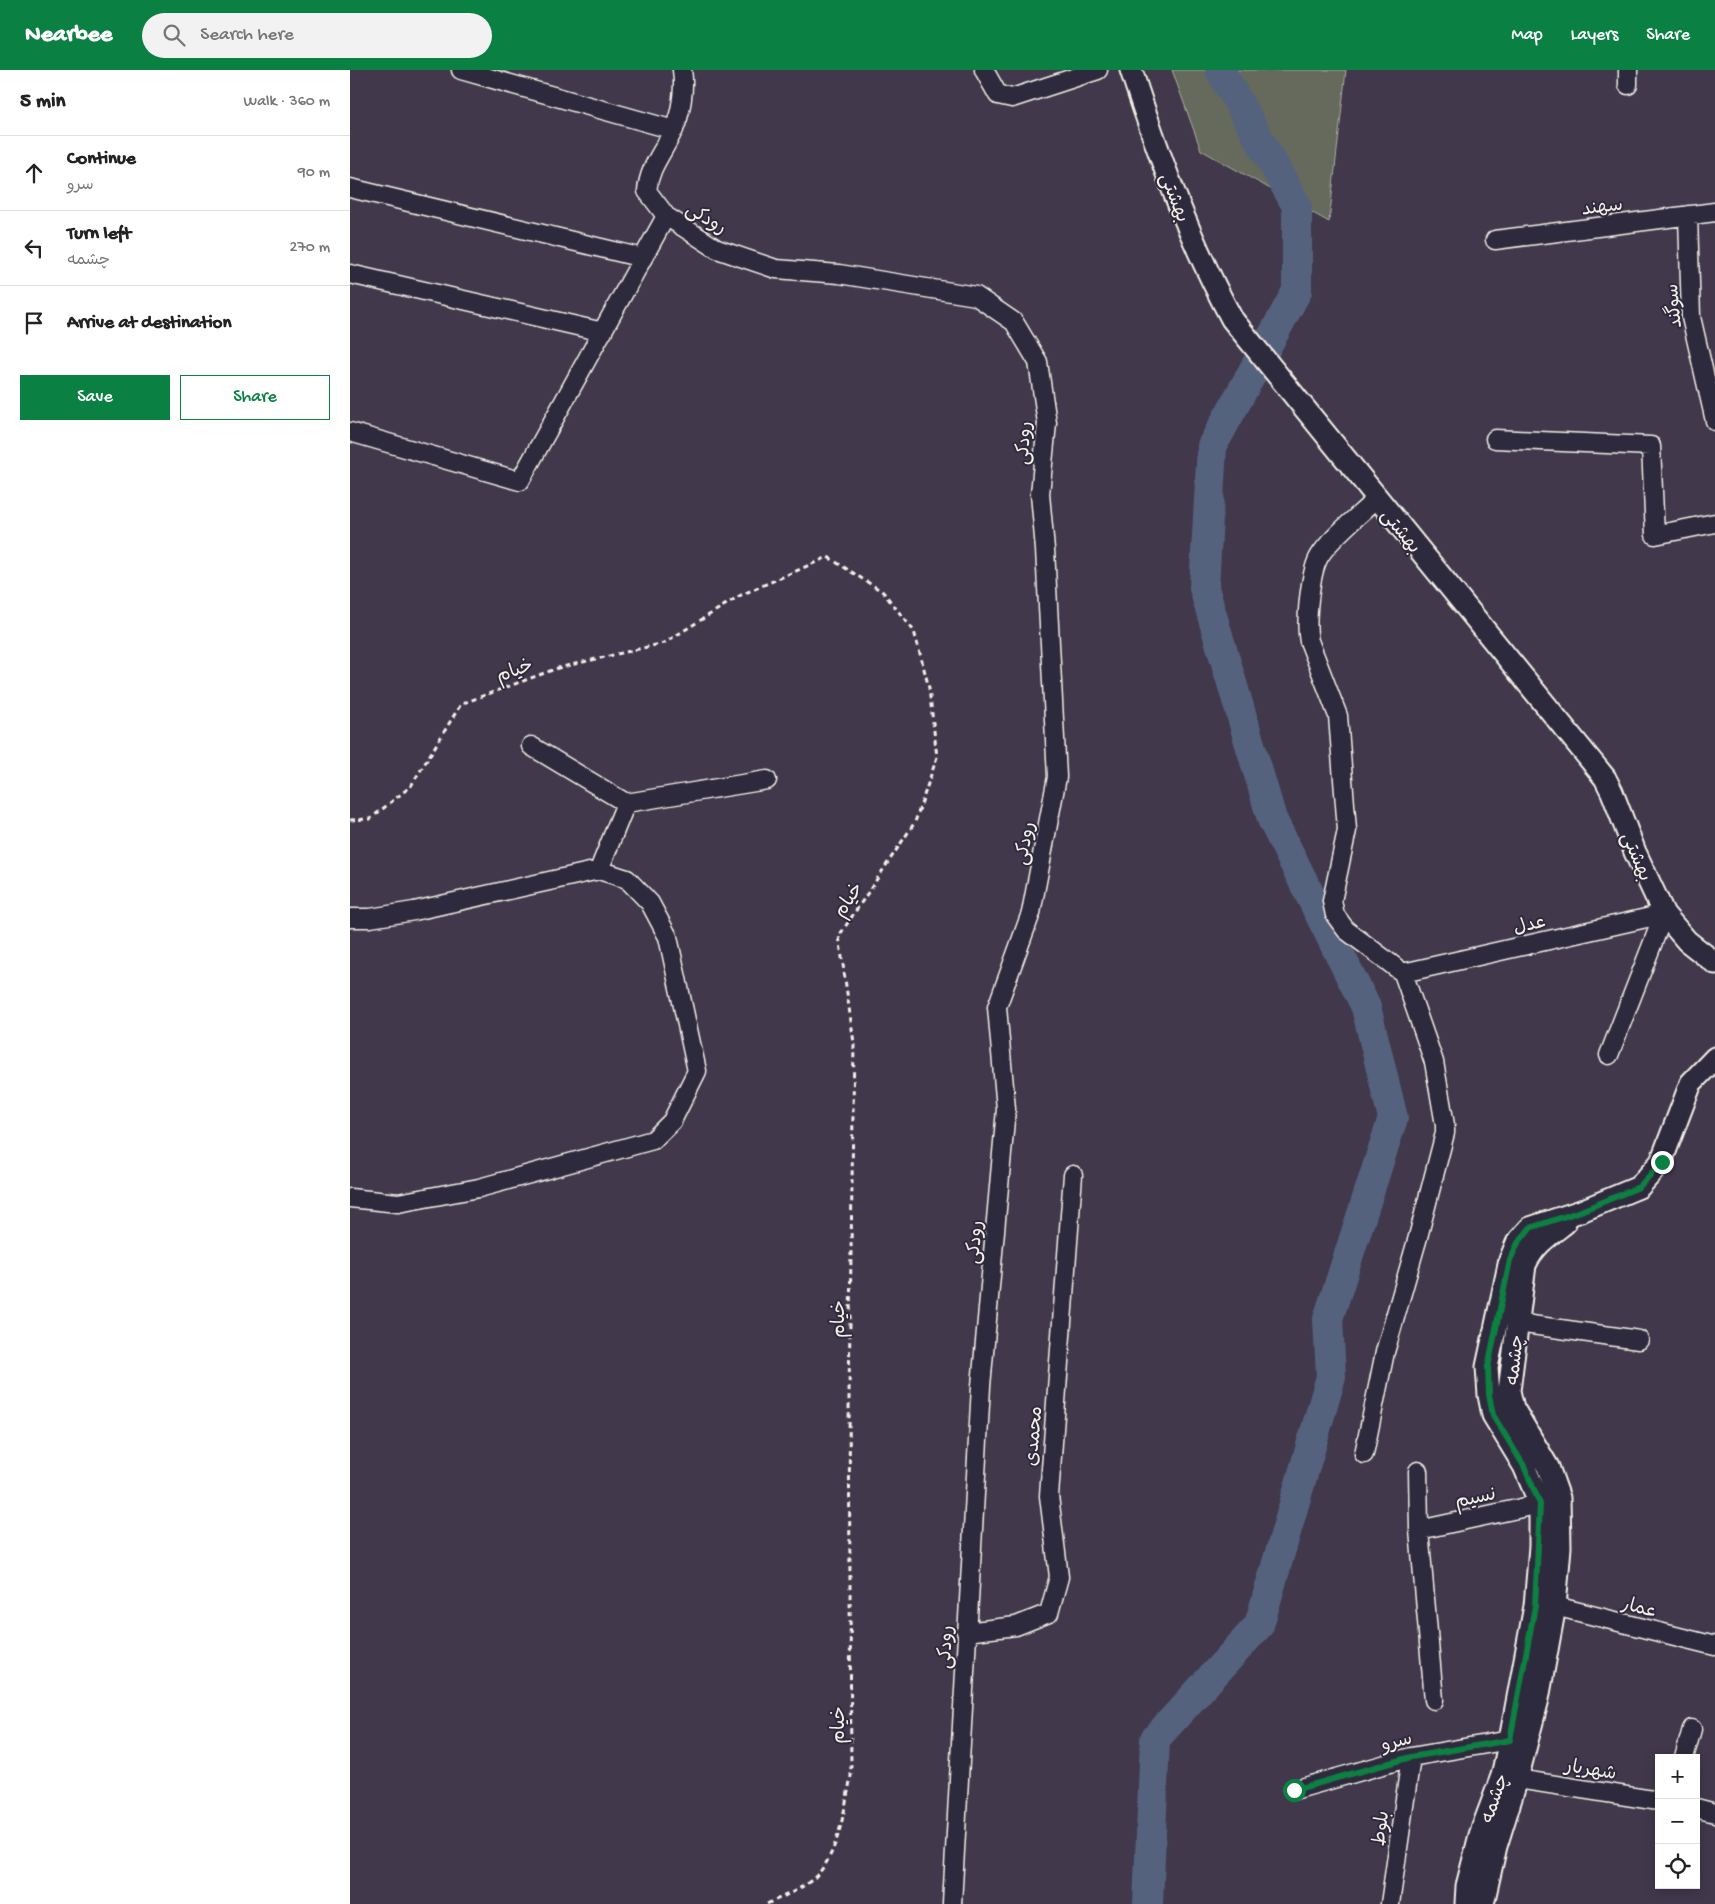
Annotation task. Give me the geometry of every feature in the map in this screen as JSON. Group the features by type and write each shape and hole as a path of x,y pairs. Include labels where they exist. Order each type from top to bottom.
{"street":[{"path":"461,70 674,130"},
{"name":"رودکی","path":"682,70 681,96 674,130 648,178 647,191 666,216 717,249 776,269 839,274 976,296 1014,322 1038,362 1047,423 1040,494 1045,549 1057,777 1031,913 997,1007 1006,1109 981,1386 952,1904"},
{"path":"984,70 998,95 1012,98 1098,70"},
{"name":"بهشتی","path":"1131,70 1185,222 1211,280 1232,319 1605,778 1635,852 1664,914 1687,941 1715,963"},
{"path":"350,188 643,258"},
{"name":"سهند","path":"1495,240 1715,212"},
{"name":"سوگند","path":"1688,215 1691,317 1715,421"},
{"path":"350,432 520,481 666,216"},
{"path":"350,274 603,332"},
{"path":"1495,440 1650,446 1655,535 1715,523"},
{"path":"1364,1454 1385,1352 1445,1133 1434,1062 1403,973 1346,930 1335,915 1332,901 1347,830 1338,716 1309,641 1306,628 1309,599 1318,558 1377,498"},
{"path":"531,746 626,803 767,780"},
{"path":"599,870 626,803"},
{"path":"350,918 370,918 414,911 599,870 627,879 650,904 668,937 697,1070 672,1121 652,1140 479,1188 398,1203 350,1198"},
{"path":"1609,1054 1664,914"},
{"name":"عدل","path":"1403,973 1664,914"},
{"name":"چشمه","path":"1482,1904 1496,1846 1509,1778 1510,1740 1535,1606 1540,1504 1524,1466 1493,1415 1489,1395 1488,1367 1510,1260 1518,1243 1530,1228 1581,1211 1639,1187 1662,1162 1691,1084 1715,1058"},
{"name":"محمدی","path":"966,1632 1016,1626 1049,1613 1059,1577 1048,1496 1073,1175"},
{"name":"چشمه","path":"1466,1904 1467,1886 1480,1835 1509,1778 1538,1699 1555,1606 1560,1547 1559,1498 1548,1467 1513,1408 1509,1391 1525,1265 1531,1252 1540,1242 1581,1211"},
{"path":"1517,1324 1639,1340"},
{"path":"1418,1471 1419,1530 1434,1700"},
{"name":"نسیم","path":"1419,1530 1540,1504"},
{"name":"عمار","path":"1555,1606 1715,1646"},
{"path":"1685,1754 1692,1729"},
{"name":"سرو","path":"1294,1790 1411,1757 1510,1740"},
{"name":"بلوط","path":"1390,1904 1411,1757"},
{"name":"شهریار","path":"1509,1778 1538,1780 1655,1800"},
{"path":"1700,1809 1715,1813"}],"path":[{"name":"خیام","path":"350,820 370,819 411,786 461,704 558,668 664,643 741,595 828,557 883,592 914,631 929,688 937,757 915,822 839,936 854,1044 849,1393 850,1776 842,1825 827,1860 818,1875 804,1885 767,1904"}],"green space":[{"path":"1172,70 1346,70 1329,222 1201,150"}],"waterway":[{"path":"1148,1904 1155,1739 1259,1625 1331,1377 1328,1319 1393,1118 1366,1007 1272,819 1204,588 1212,446 1297,291 1297,206 1220,70"}],"route":[{"path":"1294,1790 1411,1757 1510,1740 1535,1606 1540,1546 1540,1504 1524,1466 1493,1415 1489,1395 1488,1367 1510,1260 1518,1243 1530,1228 1581,1211 1639,1187 1662,1162"}]}
